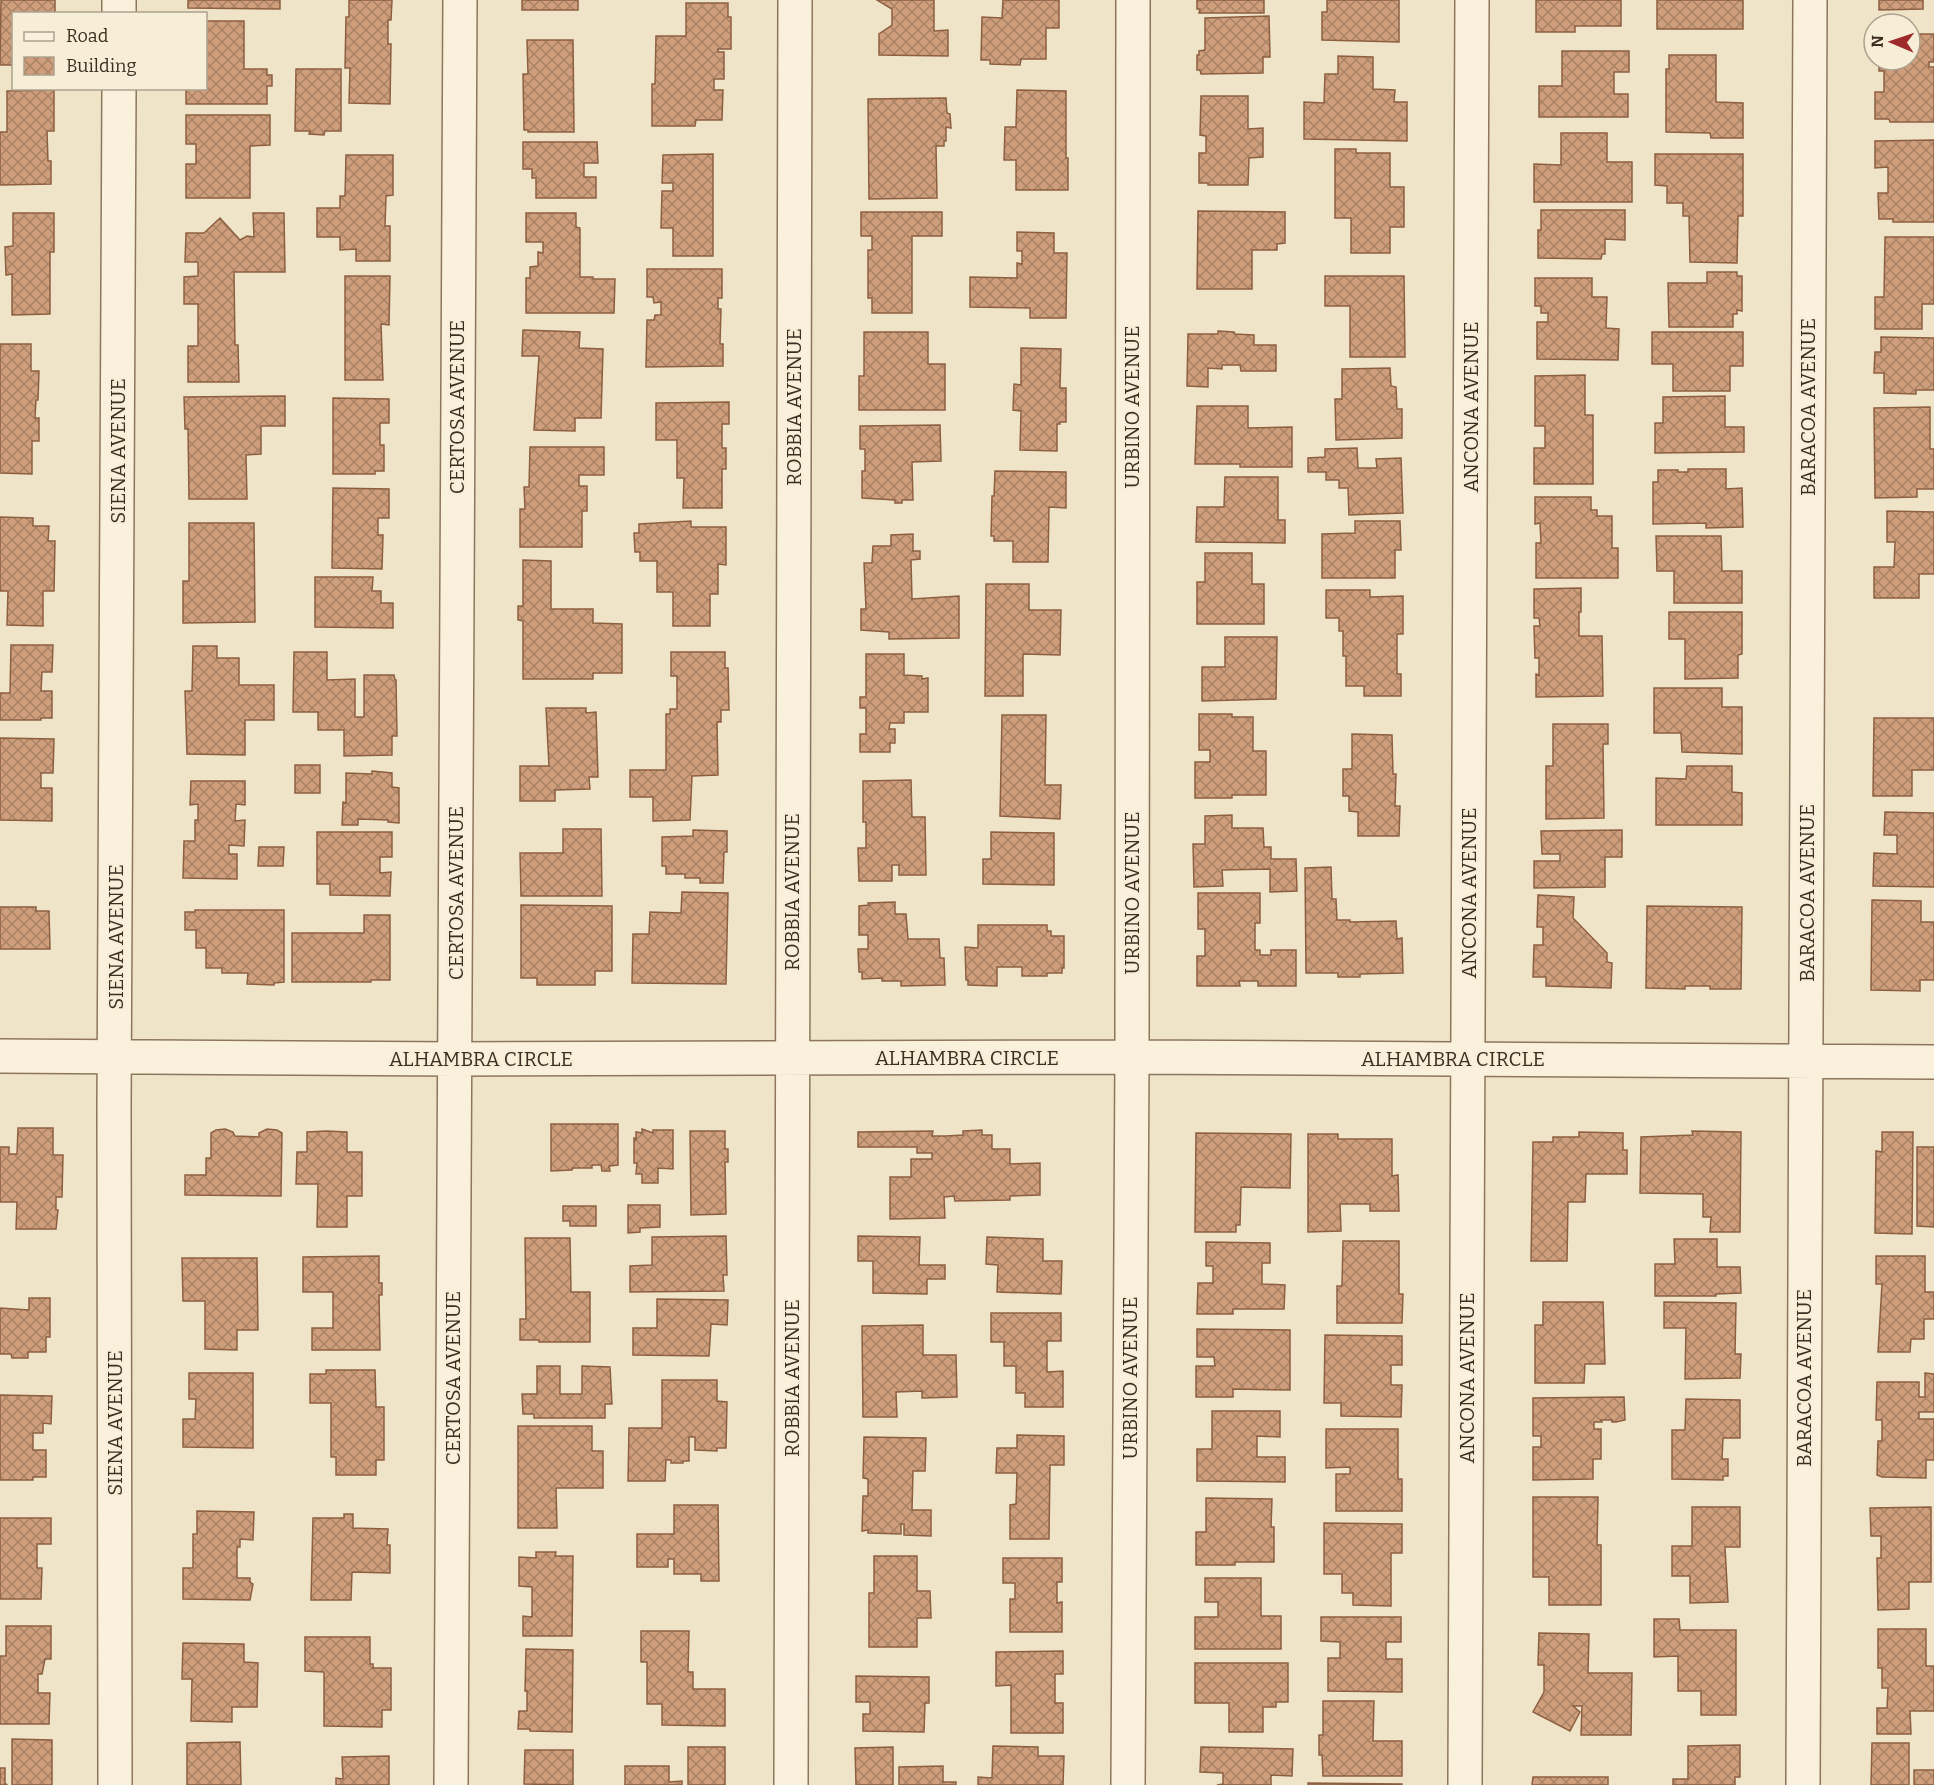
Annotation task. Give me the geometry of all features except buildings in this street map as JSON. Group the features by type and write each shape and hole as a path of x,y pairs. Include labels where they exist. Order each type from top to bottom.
{"street":[{"name":"CERTOSA AVENUE","path":"451,1785 460,0"},
{"name":"ROBBIA AVENUE","path":"791,1785 795,0"},
{"name":"URBINO AVENUE","path":"1128,1785 1132,1057 1132,0"},
{"name":"ANCONA AVENUE","path":"1466,1785 1472,0"},
{"name":"BARACOA AVENUE","path":"1803,1785 1810,0"},
{"name":"SIENA AVENUE","path":"115,1785 119,90"},
{"name":"ALHAMBRA CIRCLE","path":"0,1056 456,1059 1132,1057 1934,1062"}]}
